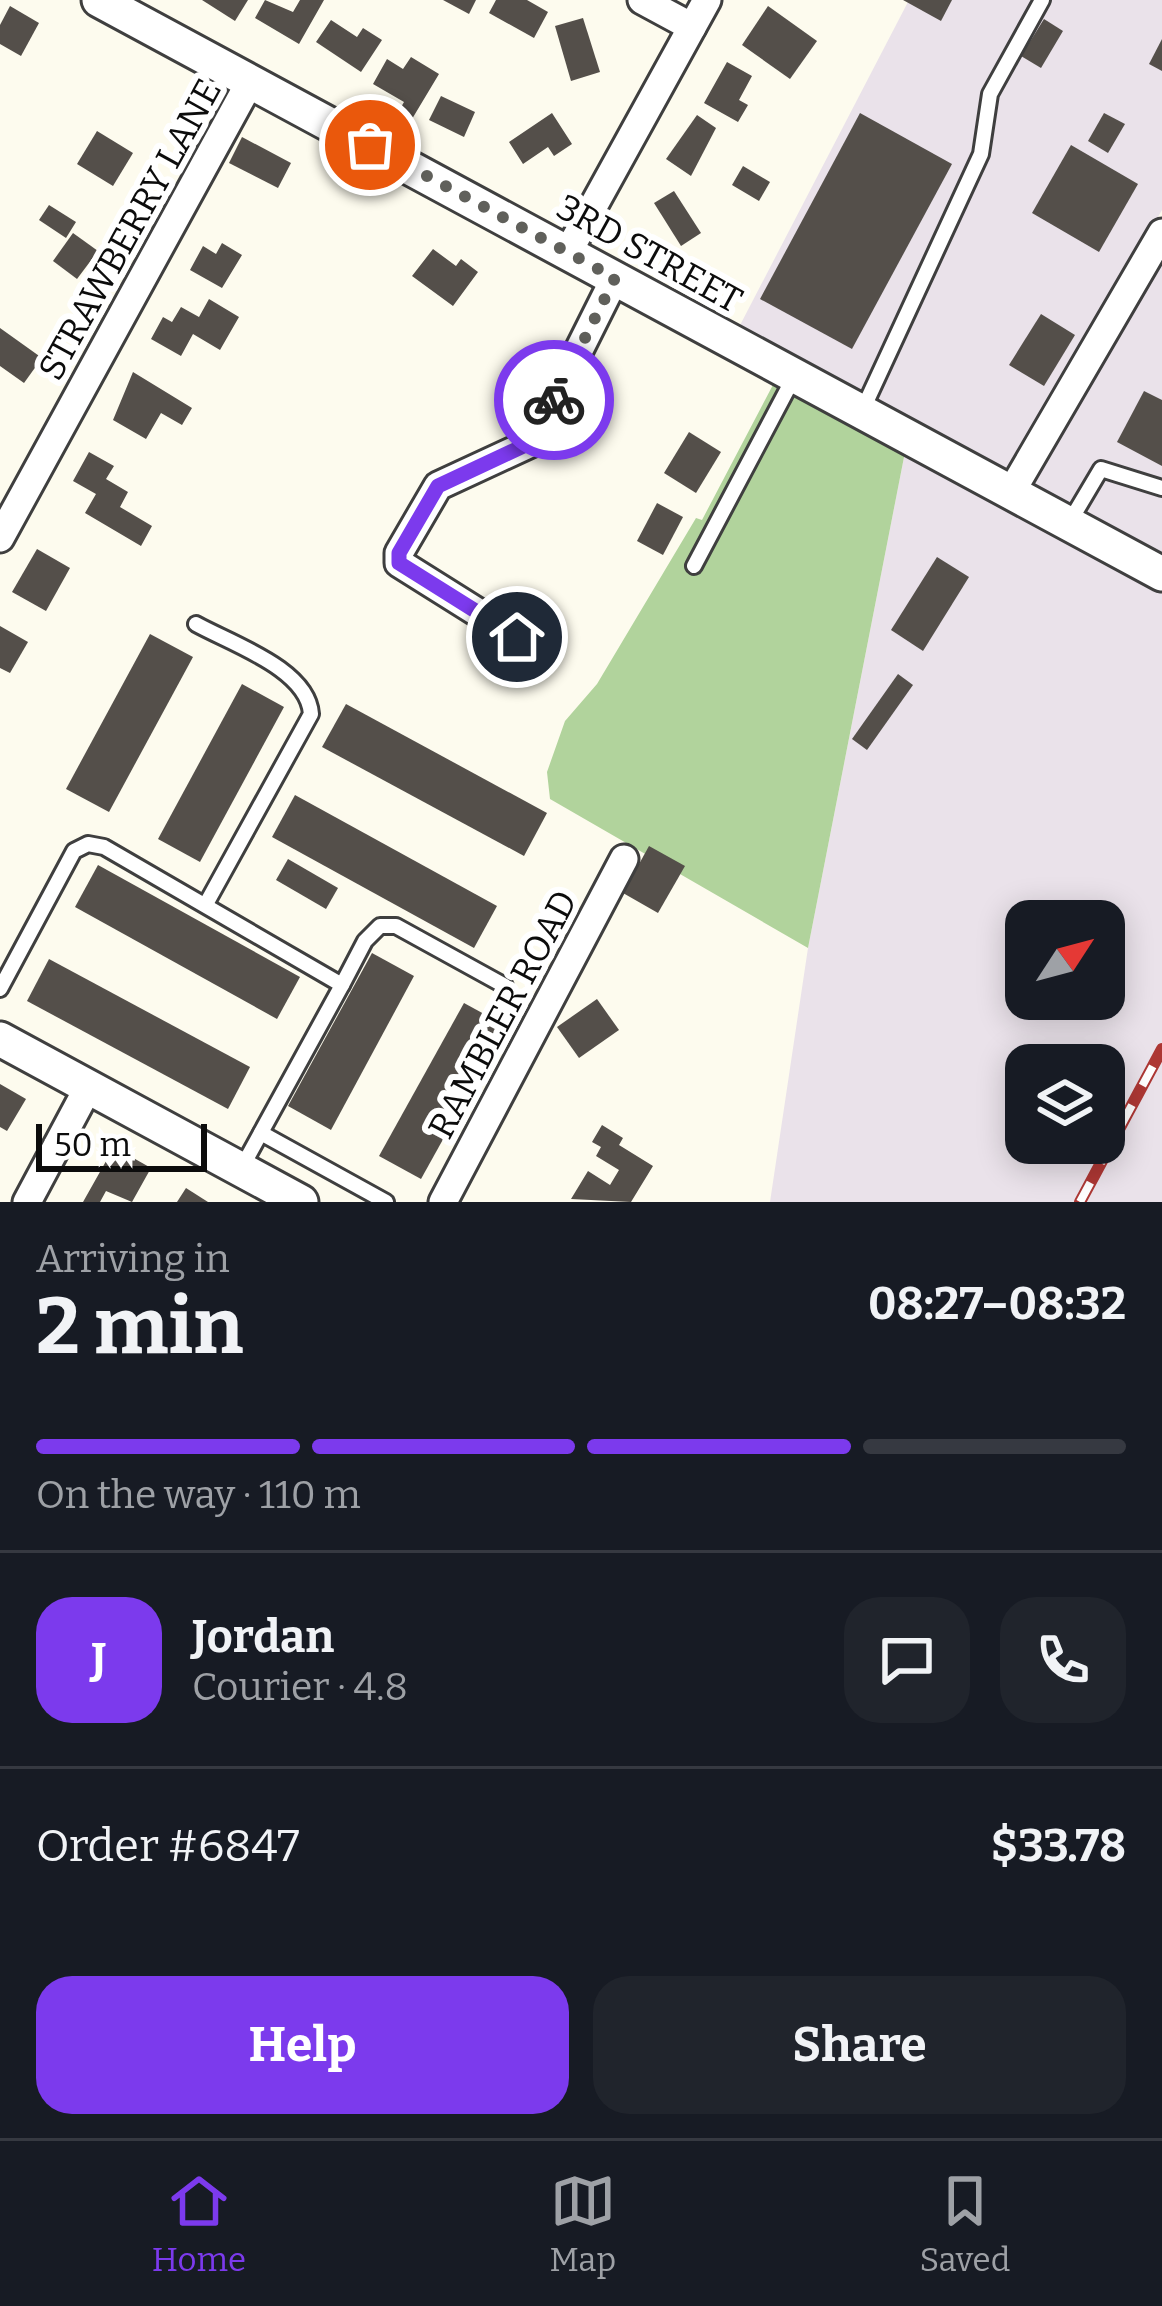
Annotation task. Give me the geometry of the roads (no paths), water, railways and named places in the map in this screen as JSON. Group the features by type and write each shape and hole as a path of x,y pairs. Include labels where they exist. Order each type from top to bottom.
{"street":[{"name":"3RD STREET","path":"100,0 1162,574"},
{"path":"642,0 692,27"},
{"path":"568,252 707,0"},
{"name":"STRAWBERRY LANE","path":"0,538 251,80"},
{"path":"1010,494 1162,233"},
{"path":"517,637 399,563 399,553 438,486 532,442 615,278"},
{"name":"RAMBLER ROAD","path":"443,1202 624,859"},
{"path":"0,1039 302,1202"},
{"path":"27,1202 89,1086"}],"lane":[{"path":"860,413 981,154 990,94 1042,0"},
{"path":"694,566 794,377"},
{"path":"1068,525 1101,469 1162,488"},
{"path":"196,624 294,680 310,698 311,714 206,904"},
{"path":"0,989 74,851 88,844 104,847 342,985"},
{"path":"241,1169 365,941 380,926 396,926 505,986"},
{"path":"261,1133 386,1202"}],"railway":[{"path":"1080,1202 1162,1049"}]}
